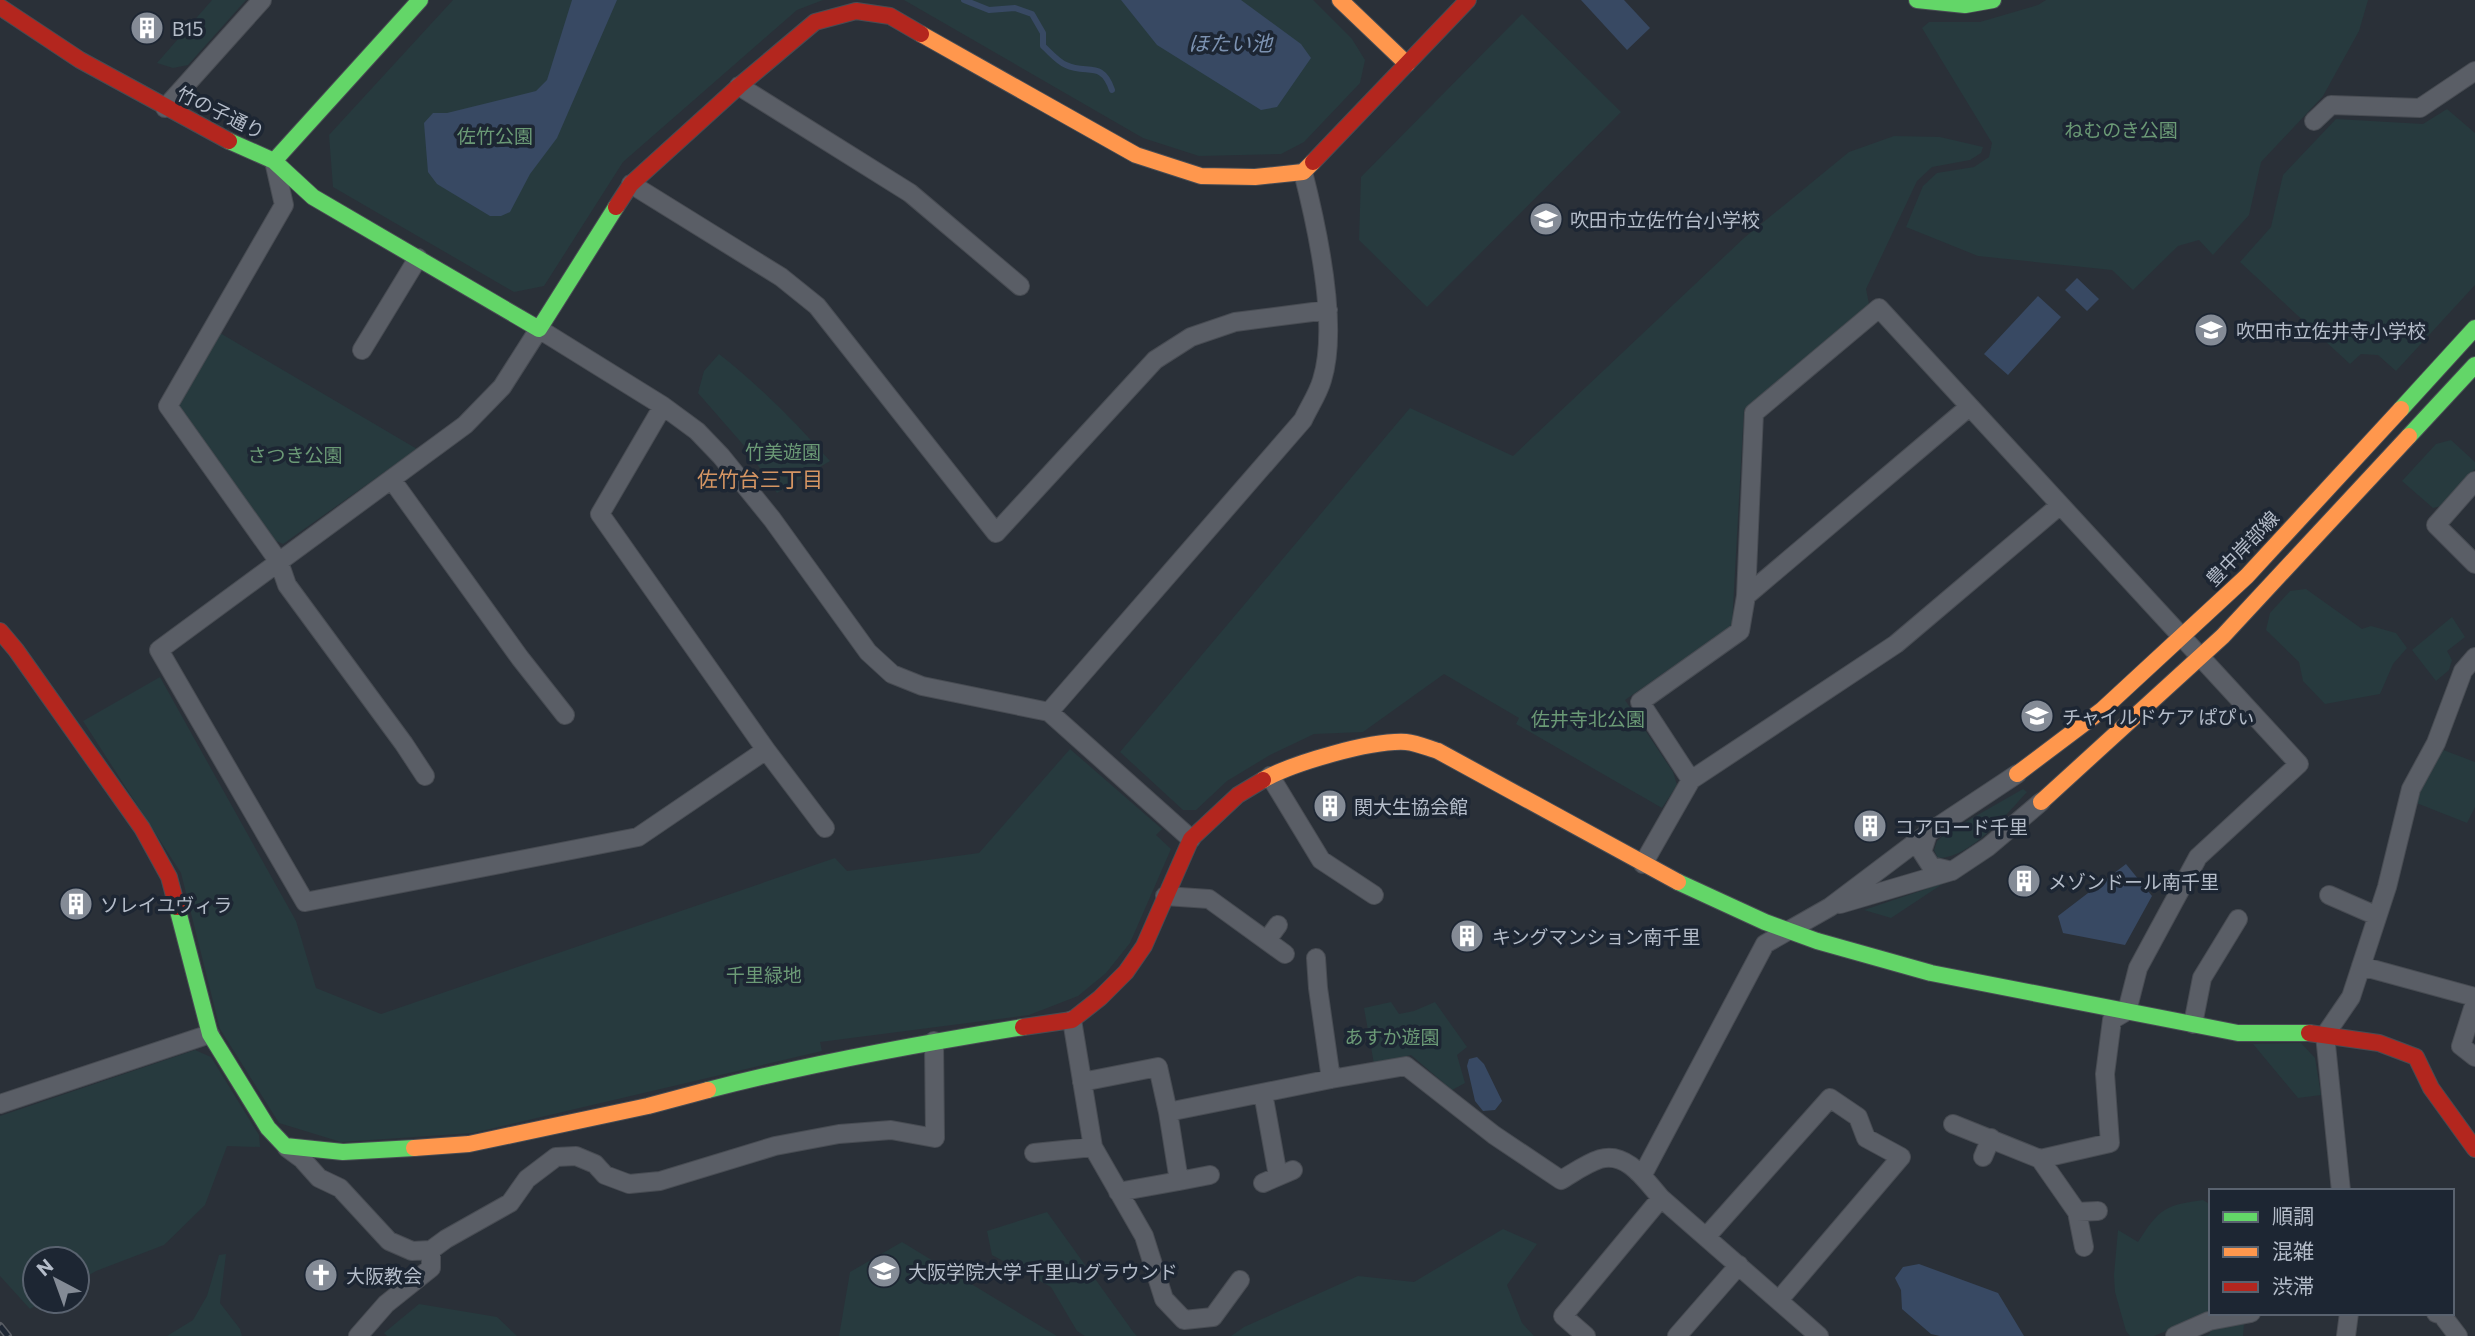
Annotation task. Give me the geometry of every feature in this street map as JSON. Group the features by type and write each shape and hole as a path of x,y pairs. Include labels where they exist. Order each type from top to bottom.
{"street":[{"path":"165,108 262,0"},
{"name":"竹の子通り","path":"0,8 80,60 165,108 236,145 274,161 420,0"},
{"path":"1340,0 1407,64"},
{"path":"766,750 638,837 305,902 159,650 465,425 502,387 631,184 739,86 815,22 856,11 890,16 1136,155 1201,176 1255,177 1303,172 1468,0"},
{"path":"1917,0 1942,4 1982,4 1993,0"},
{"path":"2314,121 2331,105 2420,108 2475,71"},
{"path":"739,86 910,193 1020,286"},
{"path":"274,161 313,197 539,329 663,406 697,431 772,519 868,652 892,674 922,686 1049,712 1191,839"},
{"path":"274,161 284,205 168,406 279,562 287,585 425,776"},
{"path":"1049,712 1303,419 1322,380 1328,346 1328,310 1313,210 1303,172"},
{"path":"631,184 781,277 817,306 996,533 1154,360 1191,337 1235,322 1328,310"},
{"path":"362,350 418,258"},
{"path":"1691,780 1640,702 1740,631 1746,596 1754,413 1879,308 2299,764 2198,857 2138,968 2127,1011 2112,1020 2105,1074 2110,1143 2040,1159"},
{"name":"豊中岸部線","path":"2017,774 2102,710 2247,576 2475,328"},
{"path":"1830,907 1952,871 1988,847 2201,657 2264,593 2475,365"},
{"path":"663,406 600,514 766,750 825,828"},
{"path":"1746,596 1969,407"},
{"path":"392,480 520,658 565,715"},
{"path":"2475,481 2436,525 2475,564"},
{"path":"1643,864 1691,780 1896,644 2059,506"},
{"path":"0,631 16,649 142,828 169,877 210,1034 268,1128 319,1178 340,1188 389,1241 412,1251 431,1250 510,1203 527,1179 556,1157 576,1156 595,1164 605,1175 629,1184 660,1181 775,1146 839,1133 891,1130 935,1138 934,1041"},
{"path":"2341,1189 2325,1035 2351,997 2377,916 2411,789 2436,743 2463,671 2475,657"},
{"path":"285,1146 343,1152 469,1144 648,1106 770,1074 934,1041 1072,1020 1100,998 1126,972 1143,946 1191,839 1238,795 1270,775 1339,752 1380,743 1408,742 1438,751 1683,885 1790,931 1931,973 2238,1033 2325,1035 2379,1043 2416,1057 2431,1088 2475,1149"},
{"path":"1642,1176 1765,944 1830,907 1928,833 2017,774"},
{"path":"1270,775 1321,860 1374,895"},
{"path":"1928,833 1922,852 1931,866 1952,871"},
{"path":"2329,895 2377,916"},
{"path":"1166,897 1209,899 1285,954"},
{"path":"2193,1024 2202,978 2238,919"},
{"path":"1267,940 1278,925"},
{"path":"1316,958 1331,1079"},
{"path":"2361,966 2475,997"},
{"path":"2475,1002 2461,1046 2475,1057"},
{"path":"1072,1020 1093,1147 1144,1236 1164,1300 1184,1320 1213,1317 1240,1280"},
{"path":"0,1104 210,1034"},
{"path":"1168,1112 1406,1066 1494,1135 1560,1180 1601,1158 1623,1159 1661,1198 1819,1336"},
{"path":"1082,1082 1158,1068 1179,1181"},
{"path":"1263,1093 1278,1176"},
{"path":"1706,1237 1830,1098 1857,1117 1866,1138 1901,1157 1779,1300"},
{"path":"1954,1124 2040,1159 2077,1212 2084,1247"},
{"path":"1983,1157 1991,1138"},
{"path":"1034,1153 1093,1147"},
{"path":"1118,1192 1210,1175"},
{"path":"1586,1336 1563,1316 1661,1198"},
{"path":"2077,1212 2098,1211"},
{"path":"358,1336 386,1304 431,1268 431,1250"},
{"path":"1677,1336 1739,1265"},
{"path":"2175,1336 2209,1321 2241,1315"},
{"path":"2346,1336 2349,1315"},
{"path":"2442,1315 2458,1336"}],"green space":[{"path":"212,0 246,0 188,65 173,68 157,63"},
{"name":"佐竹公園","path":"453,0 823,0 797,10 623,162 544,286 514,292 333,187 329,135"},
{"path":"904,0 1313,0 1352,39 1365,60 1360,83 1304,142 1281,154 1199,156 1143,138"},
{"name":"ねむのき公園","path":"2046,0 2368,0 2359,31 2323,96 2261,162 2249,215 2213,255 2199,240 2178,246 2133,290 2112,270 1978,256 1906,227 1923,186 1937,173 1974,167 1989,157 1992,143 1922,28 1929,22 1980,22 2038,5"},
{"path":"1522,14 1621,112 1427,307 1359,240 1361,177"},
{"path":"2447,109 2475,133 2475,285 2396,371 2378,355 2361,354 2350,364 2240,262 2271,227 2283,175 2336,119 2423,124"},
{"name":"佐井寺北公園","path":"1894,136 1940,137 1983,147 1981,153 1970,160 1932,167 1917,181 1866,289 1869,304 1744,409 1732,625 1625,700 1673,772 1677,785 1662,808 1516,724 1519,718 1444,674 1363,732 1314,734 1270,755 1227,781 1196,810 1183,810 1120,752 1410,408 1513,456 1744,238 1849,152"},
{"name":"さつき公園","path":"220,333 417,449 283,544 274,540 179,407 179,397"},
{"name":"竹美遊園","path":"719,354 777,405 830,461 777,493 746,448 698,393 704,371"},
{"path":"2451,440 2475,462 2475,469 2441,506 2433,508 2402,481 2436,444"},
{"path":"2306,589 2362,629 2371,626 2396,633 2407,648 2393,664 2380,694 2325,704 2303,681 2299,662 2266,630 2270,613 2290,591"},
{"path":"2452,617 2465,637 2447,651 2452,660 2449,670 2436,681 2412,650"},
{"name":"千里緑地","path":"160,677 296,921 316,988 381,1014 835,858 847,871 979,853 1070,749 1162,829 1156,835 1171,849 1130,943 1106,973 1078,996 1029,1015 820,1042 822,1051 473,1133 341,1142 279,1123 220,1029 181,873 83,721"},
{"path":"2438,748 2475,762 2475,807 2467,823 2414,802"},
{"path":"2023,789 2027,792 1987,834 1962,851 1938,858 1934,850 1937,841 1946,833"},
{"path":"1944,883 1891,918 1864,910"},
{"name":"あすか遊園","path":"1391,1002 1399,1014 1435,1002 1467,1047 1457,1055 1465,1083 1452,1090 1411,1055 1374,1064 1364,1008"},
{"path":"2301,1043 2315,1058 2321,1095 2298,1098 2253,1044"},
{"path":"195,1050 211,1057 259,1135 260,1147 227,1146 205,1205 164,1245 91,1274 91,1245 21,1245 21,1299 0,1276 0,1116"},
{"path":"2203,1200 2209,1204 2209,1314 2154,1336 2130,1336 2126,1331 2115,1292 2118,1230 2138,1242 2164,1210"},
{"path":"1047,1212 1137,1336 1085,1336 1077,1331 1051,1287 992,1255 987,1231"},
{"path":"1503,1229 1537,1244 1507,1285 1522,1323 1534,1336 1231,1336 1244,1327 1358,1276 1414,1282"},
{"path":"902,1242 1057,1336 839,1336 850,1272"},
{"path":"226,1254 220,1303 240,1329 242,1336 167,1336 193,1320 207,1296 219,1255"},
{"path":"419,1304 497,1317 517,1336 387,1336 384,1333"},
{"path":"2244,1323 2243,1336 2204,1336 2209,1335 2212,1328"}],"water":[{"path":"572,0 617,0 557,138 530,174 510,212 501,216 490,216 437,184 428,172 424,123 433,113 447,113 536,91 547,80"},
{"name":"ほたい池","path":"1121,0 1241,0 1301,44 1311,58 1277,107 1261,110 1157,45"},
{"path":"1581,0 1624,0 1650,28 1627,50"},
{"path":"2077,278 2099,299 2087,311 2065,290"},
{"path":"2038,296 2061,317 2008,375 1984,354"},
{"path":"2126,864 2152,896 2125,945 2063,933 2058,916"},
{"path":"1477,1057 1484,1064 1502,1101 1495,1110 1483,1111 1475,1101 1467,1066 1469,1059"},
{"path":"1919,1264 1998,1293 2024,1336 1931,1334 1902,1309 1901,1290 1895,1278 1903,1267"}],"waterway":[{"path":"964,0 989,10 1015,8 1032,14 1043,33 1043,46 1063,63 1104,75 1112,90"}],"railway":[{"path":"0,1326 8,1336"}],"traffic: fast":[{"path":"274,161 420,0"},
{"path":"1917,0 1965,5 1993,0"},
{"path":"229,141 274,161 313,197 539,329 616,207"},
{"path":"2401,409 2475,328"},
{"path":"2409,436 2475,365"},
{"path":"1678,882 1765,922 1817,941 1931,973 2238,1033 2309,1033"},
{"path":"177,907 210,1034 268,1128 285,1146 343,1152 414,1148"},
{"path":"708,1090 865,1055 1023,1027"}],"traffic: slow":[{"path":"1340,0 1407,64"},
{"path":"921,34 1136,155 1201,176 1255,177 1303,172 1313,162"},
{"path":"2017,774 2102,710 2247,576 2401,409"},
{"path":"2041,802 2223,636 2409,436"},
{"path":"1263,780 1293,767 1353,749 1391,742 1414,743 1438,751 1678,882"},
{"path":"414,1148 469,1144 648,1106 708,1090"}],"traffic: jam":[{"path":"1313,162 1468,0"},
{"path":"0,7 80,60 229,141"},
{"path":"616,207 631,184 739,86 815,22 856,11 890,16 921,34"},
{"path":"0,631 142,828 169,877 177,907"},
{"path":"1023,1027 1072,1020 1100,998 1126,972 1144,946 1191,839 1238,795 1263,780"},
{"path":"2309,1033 2379,1043 2416,1057 2431,1088 2475,1149"}],"place":[{"name":"B15","path":"147,28"},
{"name":"吹田市立佐竹台小学校","path":"1546,219"},
{"name":"吹田市立佐井寺小学校","path":"2211,330"},
{"name":"チャイルドケア ぱぴぃ","path":"2037,716"},
{"name":"関大生協会館","path":"1330,806"},
{"name":"コアロード千里","path":"1870,826"},
{"name":"メゾンドール南千里","path":"2024,881"},
{"name":"ソレイユヴィラ","path":"76,904"},
{"name":"キングマンション南千里","path":"1467,936"},
{"name":"大阪学院大学 千里山グラウンド","path":"884,1271"},
{"name":"大阪教会","path":"321,1275"}],"district":[{"name":"佐竹台三丁目","path":"760,478"}]}
